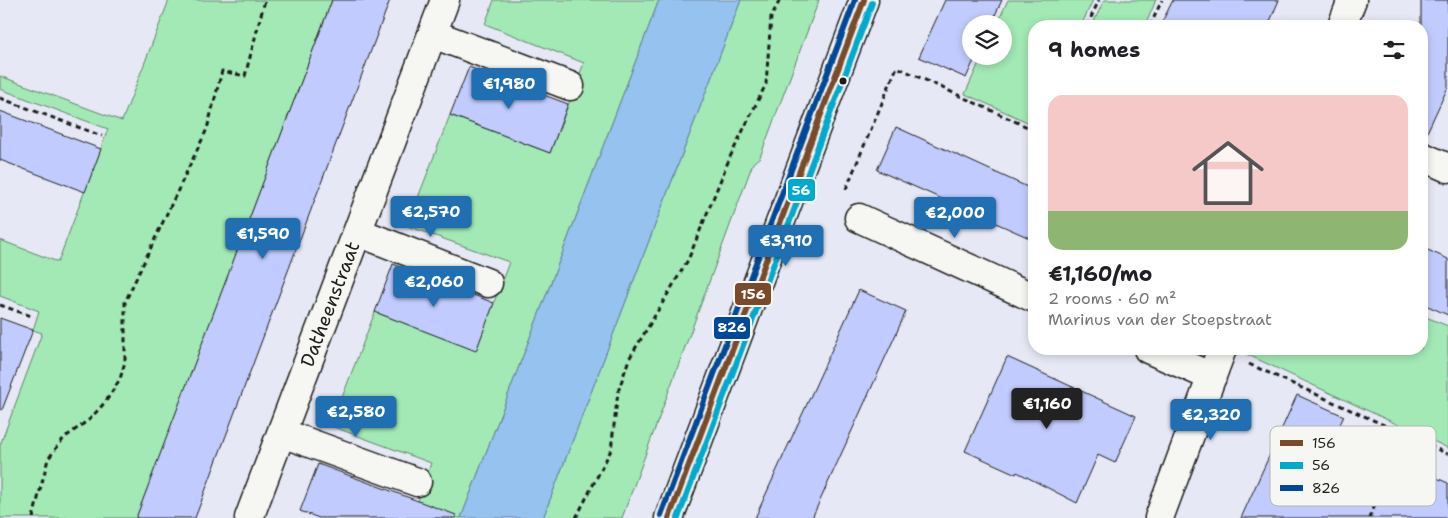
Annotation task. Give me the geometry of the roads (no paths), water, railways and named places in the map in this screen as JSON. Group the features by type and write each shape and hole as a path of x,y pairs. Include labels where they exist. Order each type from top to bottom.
{"street":[{"name":"Datheenstraat","path":"249,518 445,0"},
{"path":"668,518 864,0"},
{"path":"1344,20 1352,0"},
{"path":"433,34 570,86"},
{"path":"1428,159 1448,168"},
{"path":"859,218 1028,295"},
{"name":"Datheenstraat","path":"358,232 488,283"},
{"path":"1162,355 1212,377"},
{"path":"1159,518 1220,355"},
{"path":"282,433 417,482"}],"water":[{"path":"659,0 741,0 543,518 461,518"}]}
